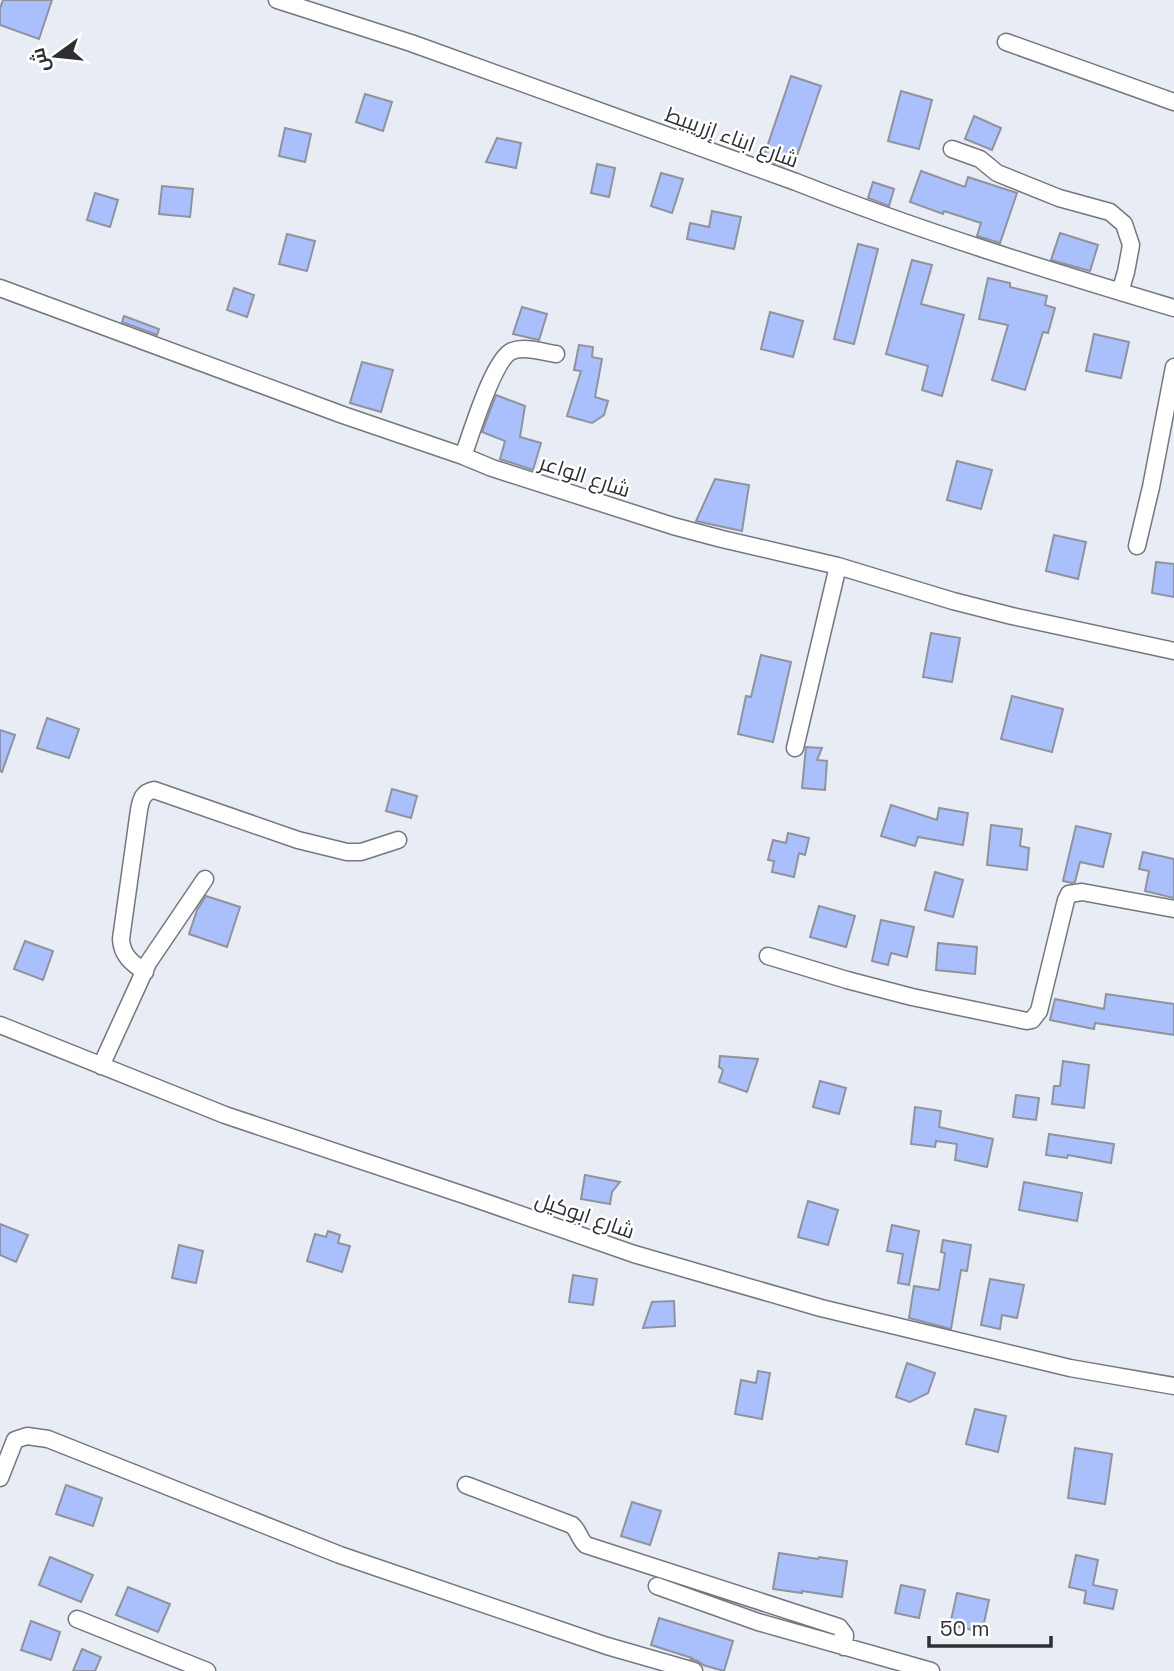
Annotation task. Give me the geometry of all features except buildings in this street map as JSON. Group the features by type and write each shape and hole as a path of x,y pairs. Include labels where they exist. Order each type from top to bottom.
{"street":[{"name":"شارع ابناء إزريبيط","path":"277,0 411,43 1006,257 1174,308"},
{"path":"1006,42 1174,102"},
{"path":"952,149 980,159 997,173 1059,198 1110,212 1124,224 1131,245 1120,292"},
{"name":"شارع الواعر","path":"0,288 492,468 673,526 838,566 1000,613 1174,650"},
{"path":"463,456 495,370 506,355 522,349 555,354"},
{"path":"1137,546 1174,367"},
{"path":"795,748 838,566"},
{"path":"145,972 125,955 121,939 139,810 147,792 154,790 298,840 347,852 361,852 398,840"},
{"path":"102,1066 154,954 205,879"},
{"path":"768,956 912,997 1027,1021 1040,1012 1069,894 1082,892 1174,909"},
{"name":"شارع ابوكيل","path":"0,1025 225,1115 634,1254 821,1308 1038,1361 1174,1386"},
{"path":"0,1478 15,1440 27,1436 48,1440 340,1555 607,1646 694,1671"},
{"path":"466,1485 572,1525 586,1545 839,1627 845,1635 844,1647"},
{"path":"657,1586 758,1622 931,1671"},
{"path":"77,1619 207,1671"}]}
